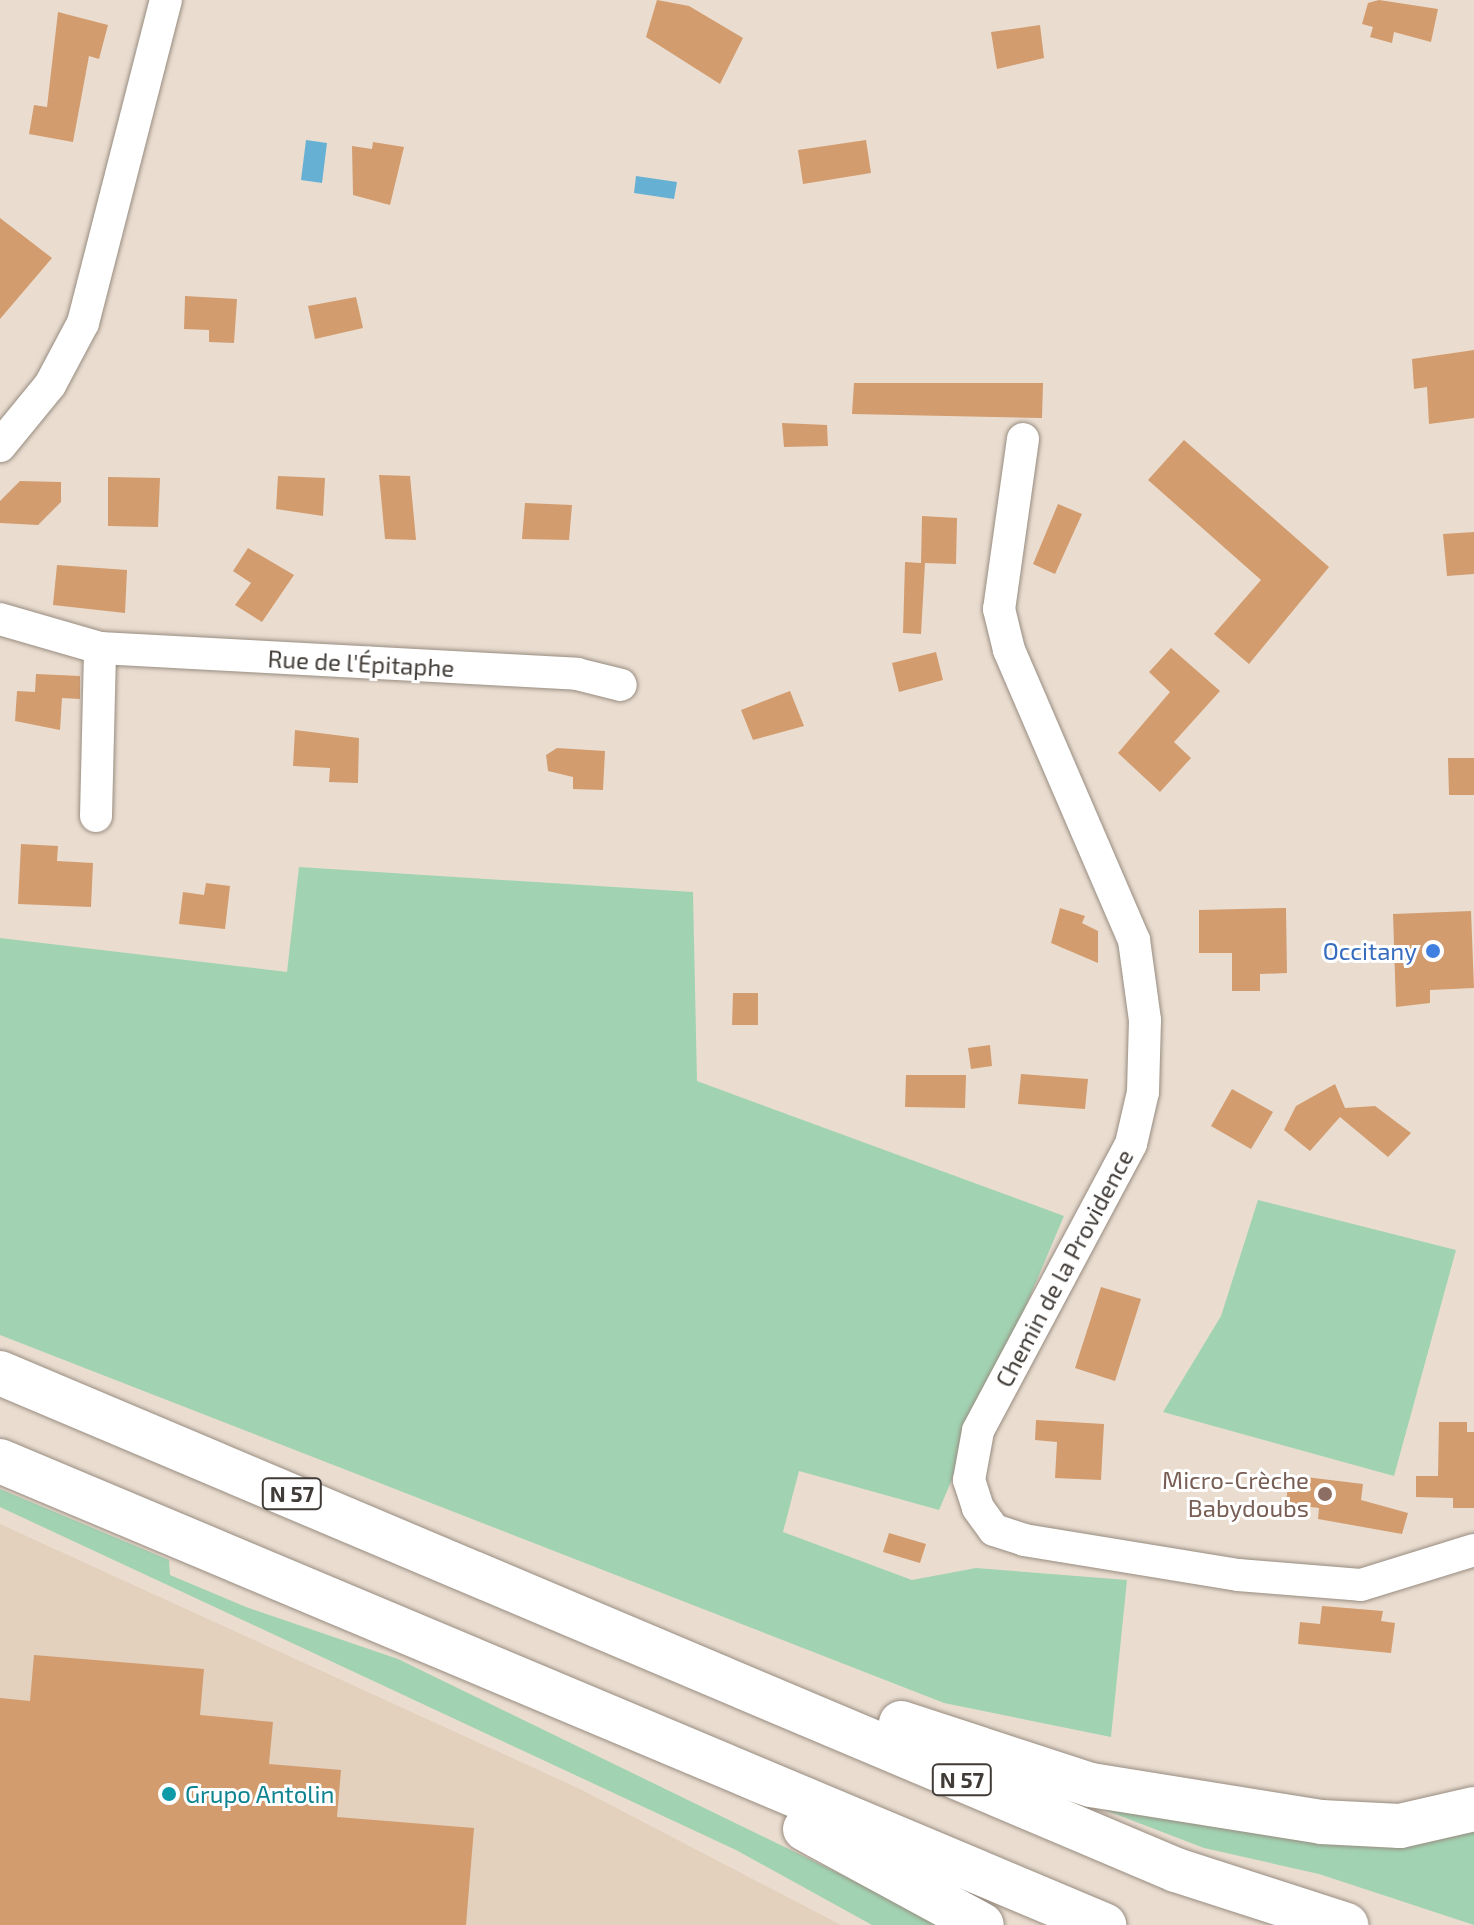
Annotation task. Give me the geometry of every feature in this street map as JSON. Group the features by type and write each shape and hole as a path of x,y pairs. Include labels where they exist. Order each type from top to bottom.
{"highway":[{"name":"N 57","path":"0,1373 585,1616 1176,1870 1346,1925"},
{"path":"0,1461 547,1695 1104,1925"},
{"path":"585,1616 717,1652 1017,1767 1091,1785 1334,1823 1438,1822 1474,1809"},
{"path":"547,1695 982,1925"}],"street":[{"path":"0,446 50,385 83,323 166,0"},
{"name":"Chemin de la Providence","path":"1023,439 999,609 1009,650 1134,940 1145,1020 1143,1092 1131,1144 978,1431 969,1480 978,1508 994,1530 1024,1540 1238,1575 1361,1585 1474,1550"},
{"name":"Rue de l'Épitaphe","path":"0,619 100,648 577,674 621,685"},
{"path":"96,816 100,648"}],"shaded area":[{"path":"0,1524 580,1789 841,1925 0,1925"}],"green space":[{"path":"299,867 693,892 697,1081 1064,1216 939,1510 799,1471 783,1532 912,1580 976,1568 1127,1580 1111,1737 944,1703 0,1335 0,938 287,972"},
{"path":"1258,1200 1456,1250 1394,1476 1163,1412 1221,1316"},
{"path":"0,1489 169,1560 170,1575 246,1607 398,1659 945,1925 872,1925 736,1850 0,1507"},
{"path":"1097,1807 1474,1824 1474,1925 1319,1874 1204,1848"}],"water":[{"path":"306,140 327,143 322,183 301,180"},
{"path":"636,176 677,182 674,199 634,193"}],"building":[{"path":"657,0 689,6 743,38 720,84 646,37"},
{"path":"1379,0 1438,9 1431,42 1394,32 1392,43 1370,37 1373,27 1362,24 1368,3"},
{"path":"58,12 108,25 99,59 89,56 73,142 29,134 34,105 47,107"},
{"path":"1040,25 1044,58 997,69 991,32"},
{"path":"866,140 871,173 803,184 798,150"},
{"path":"373,142 404,147 390,205 353,195 352,146 372,149"},
{"path":"0,218 52,258 0,319"},
{"path":"185,296 237,299 234,343 209,342 209,330 184,329"},
{"path":"356,297 363,328 315,339 308,306"},
{"path":"1474,350 1474,418 1429,424 1427,387 1414,389 1412,359"},
{"path":"854,383 1043,383 1042,418 852,414"},
{"path":"782,423 827,425 828,446 784,447"},
{"path":"1184,440 1329,567 1249,664 1214,634 1261,580 1148,480"},
{"path":"379,475 410,476 416,540 385,539"},
{"path":"278,476 325,478 323,516 276,509"},
{"path":"108,477 160,478 158,527 108,526"},
{"path":"20,481 61,482 61,502 38,525 0,523 0,501"},
{"path":"525,503 572,505 569,540 522,539"},
{"path":"1058,504 1082,514 1055,574 1033,564"},
{"path":"922,516 957,518 956,564 925,563 921,634 903,633 905,562 921,563"},
{"path":"1474,532 1474,574 1447,576 1443,534"},
{"path":"248,548 294,575 262,622 235,605 251,583 233,571"},
{"path":"57,565 127,570 125,613 53,605"},
{"path":"1171,648 1220,691 1174,742 1191,758 1160,792 1118,753 1170,692 1149,672"},
{"path":"936,652 943,680 899,692 892,663"},
{"path":"36,674 80,676 80,699 62,698 60,730 15,721 17,691 35,692"},
{"path":"790,691 804,726 753,740 741,710"},
{"path":"295,730 359,738 358,783 329,782 330,768 293,766"},
{"path":"557,748 605,751 603,790 573,789 573,777 548,771 546,755"},
{"path":"1448,758 1474,758 1474,795 1449,795"},
{"path":"21,844 58,846 57,861 93,863 91,907 18,904"},
{"path":"206,883 230,886 225,929 179,924 183,892 204,895"},
{"path":"1060,908 1085,916 1082,923 1098,931 1098,963 1051,943"},
{"path":"1286,908 1287,973 1260,974 1260,991 1232,991 1232,953 1199,953 1199,910"},
{"name":"Occitany","path":"1471,911 1474,988 1430,990 1430,1003 1396,1007 1393,914"},
{"path":"733,993 758,993 758,1025 732,1025"},
{"path":"990,1045 992,1066 971,1069 968,1048"},
{"path":"1021,1074 1088,1079 1085,1109 1018,1104"},
{"path":"906,1075 966,1075 965,1108 905,1107"},
{"path":"1335,1084 1345,1108 1375,1106 1411,1133 1388,1157 1340,1117 1310,1151 1284,1130 1296,1106"},
{"path":"1232,1089 1273,1112 1251,1149 1211,1126"},
{"path":"1101,1287 1141,1299 1115,1381 1075,1368"},
{"path":"1036,1420 1104,1424 1101,1480 1055,1478 1057,1442 1035,1440"},
{"path":"1439,1422 1467,1422 1467,1432 1474,1432 1474,1508 1453,1508 1453,1498 1416,1497 1416,1476 1438,1476"},
{"name":"Micro-Crèche Babydoubs","path":"1289,1475 1363,1484 1361,1500 1408,1513 1402,1534 1318,1519 1319,1508 1286,1504"},
{"path":"889,1533 926,1544 920,1563 883,1552"},
{"path":"1322,1606 1383,1611 1381,1621 1395,1623 1391,1653 1298,1644 1300,1622 1320,1624"},
{"name":"Grupo Antolin","path":"34,1655 204,1669 200,1715 273,1722 269,1764 341,1770 337,1817 474,1828 466,1925 0,1925 0,1698 30,1701"}],"place":[{"name":"Occitany","path":"1433,951"},
{"name":"Micro-Crèche Babydoubs","path":"1325,1494"},
{"name":"Grupo Antolin","path":"169,1794"}]}
